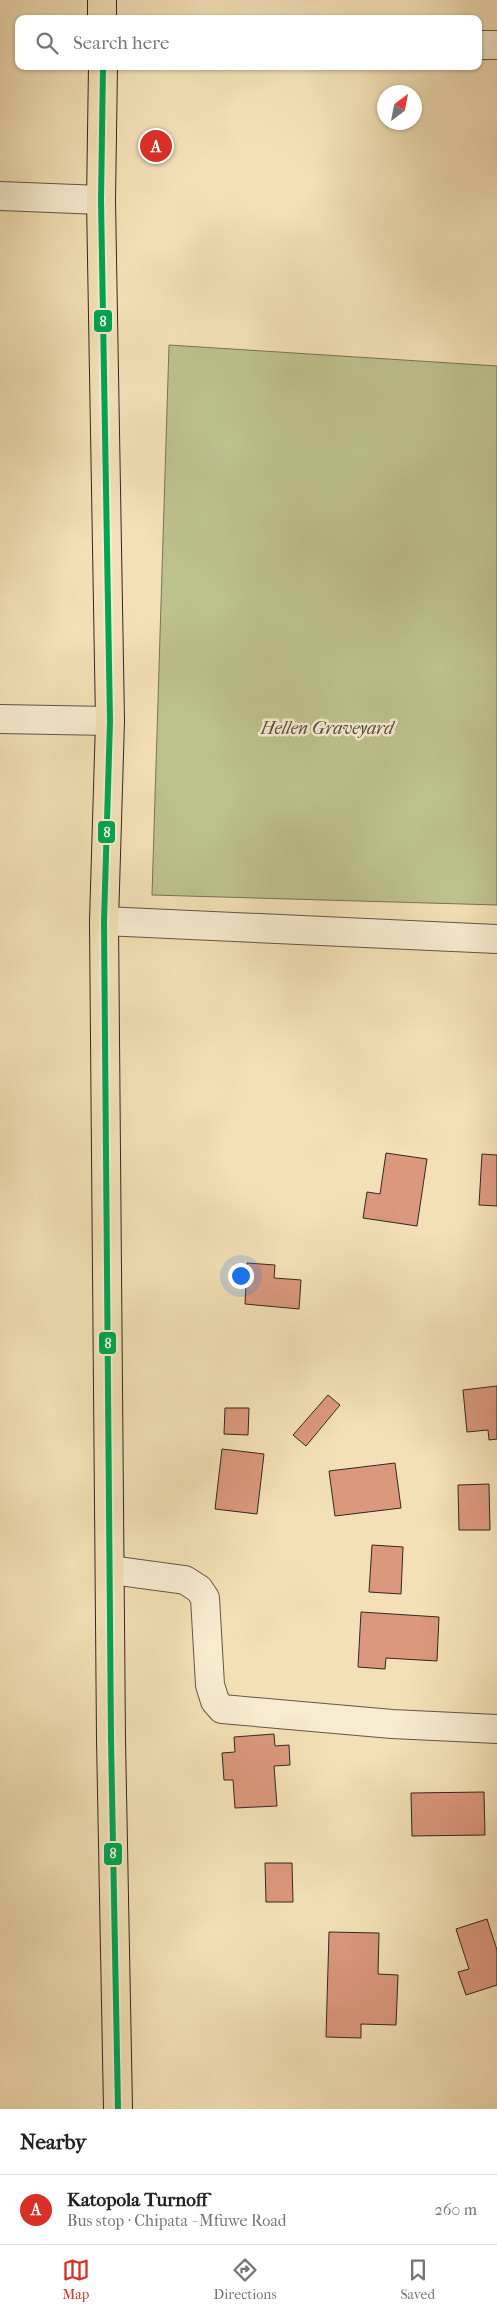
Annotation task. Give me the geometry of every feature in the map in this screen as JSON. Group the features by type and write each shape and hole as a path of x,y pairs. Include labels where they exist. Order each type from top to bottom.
{"main road":[{"path":"102,0 102,15"},
{"path":"103,70 101,200 110,721 104,922 111,1739 118,2109"}],"street":[{"path":"482,45 497,45"},
{"path":"0,196 101,200"},
{"path":"0,719 110,721"},
{"path":"104,922 497,939"},
{"path":"111,1570 185,1580 199,1589 205,1598 210,1685 215,1701 222,1709 392,1724 497,1729"}],"green space":[{"name":"Hellen Graveyard","path":"169,345 497,366 497,905 152,895"}],"building":[{"path":"386,1153 427,1159 417,1226 363,1218 367,1192 380,1194"},
{"path":"482,1154 497,1155 497,1206 479,1205"},
{"path":"247,1263 275,1265 274,1278 301,1280 299,1309 245,1304"},
{"path":"497,1386 497,1439 489,1440 488,1430 467,1432 463,1390"},
{"path":"328,1395 340,1405 306,1446 293,1435"},
{"path":"225,1408 249,1408 248,1435 224,1434"},
{"path":"222,1449 264,1454 257,1514 215,1509"},
{"path":"395,1463 401,1508 335,1516 329,1471"},
{"path":"489,1484 490,1530 459,1530 458,1485"},
{"path":"372,1545 403,1547 401,1594 369,1592"},
{"path":"361,1612 439,1617 437,1661 386,1658 385,1669 358,1667"},
{"path":"274,1734 275,1746 289,1745 290,1765 274,1766 277,1806 235,1808 233,1780 224,1780 222,1753 235,1752 234,1737"},
{"path":"484,1792 485,1835 412,1836 411,1793"},
{"path":"265,1863 292,1863 293,1902 266,1902"},
{"path":"487,1919 497,1950 497,1985 466,1995 458,1972 469,1969 456,1929"},
{"path":"329,1932 379,1933 378,1974 398,1975 396,2025 361,2024 361,2038 326,2037"}],"transit line":[{"name":"8","path":"103,70 101,200 110,721 104,921 111,1739 118,2109"}],"place":[{"name":"Katopola Turnoff","path":"156,146"}]}
